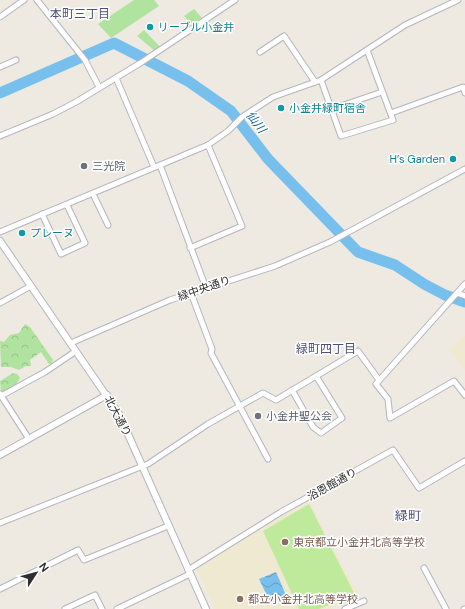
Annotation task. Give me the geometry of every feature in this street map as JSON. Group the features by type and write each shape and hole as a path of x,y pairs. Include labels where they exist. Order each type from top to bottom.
{"street":[{"path":"0,17 24,0"},
{"path":"37,0 85,60 99,87"},
{"path":"0,136 53,114 116,78 235,0"},
{"path":"0,232 93,194 154,166 160,165 208,145 242,117 273,98 321,80 405,25 458,0"},
{"path":"260,52 284,36 315,82"},
{"path":"321,80 341,136 393,120 367,50"},
{"path":"0,67 16,60"},
{"path":"116,78 154,166"},
{"path":"391,113 462,87 465,93"},
{"path":"332,109 382,92"},
{"path":"190,248 242,226 208,145"},
{"path":"160,165 206,288"},
{"name":"緑中央通り","path":"71,343 170,300 275,266 346,234 465,169"},
{"path":"93,194 108,225"},
{"path":"42,214 61,254 85,243 67,205"},
{"name":"北大通り","path":"0,241 3,250 31,286 107,395 126,428 168,526 206,609"},
{"path":"465,284 376,384 388,399 390,418 454,381 465,395"},
{"path":"0,303 31,286"},
{"path":"191,293 212,349 211,353 238,406 268,459"},
{"path":"456,294 465,296"},
{"path":"29,439 1,395 45,372 76,351"},
{"path":"0,523 142,466 167,453 208,424 238,406 263,393 276,400 358,351 379,380"},
{"path":"292,390 313,427 321,433 342,418 316,376"},
{"path":"0,455 107,395"},
{"name":"浴恩館通り","path":"189,572 281,512 393,450 419,488 465,461"},
{"path":"0,589 78,550 84,560 100,552 168,526"},
{"path":"424,568 446,609"},
{"path":"117,609 189,572"},
{"path":"65,609 96,595 102,609"},
{"path":"345,609 364,600"}],"shaded area":[{"path":"465,335 465,370 449,349"},
{"name":"東京都立小金井北高等学校","path":"308,499 360,598 331,609 215,609 196,569"}],"green space":[{"path":"134,0 154,0 159,6 111,38 98,24"},
{"path":"194,9 202,18 191,24 184,16"},
{"path":"144,30 160,47 155,51 137,36"},
{"path":"25,324 30,327 53,360 51,364 49,364 41,352 30,360 31,366 26,366 19,370 11,367 1,367 0,341 4,342 10,335 19,333"},
{"path":"13,373 17,374 20,378 15,386 4,392 1,391 0,381"},
{"path":"309,504 355,595 319,609 299,609 263,531"}],"water":[{"path":"276,572 286,595 270,602 259,579"}],"waterway":[{"name":"仙川","path":"0,93 114,43 188,81 231,111 268,159 358,252 395,265 424,284 445,295 465,302"}],"place":[{"name":"リーブル小金井","path":"150,27"},
{"name":"小金井緑町宿舎","path":"281,108"},
{"name":"H’s Garden","path":"453,159"},
{"name":"三光院","path":"84,166"},
{"name":"プレーヌ","path":"22,233"},
{"name":"小金井聖公会","path":"258,416"},
{"name":"東京都立小金井北高等学校","path":"285,542"},
{"name":"都立小金井北高等学校","path":"240,599"}],"district":[{"name":"本町三丁目","path":"80,14"},
{"name":"緑町四丁目","path":"326,349"},
{"name":"緑町","path":"408,515"}]}
